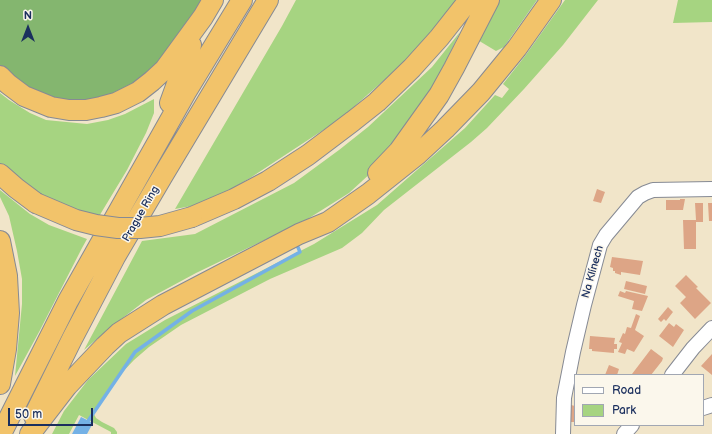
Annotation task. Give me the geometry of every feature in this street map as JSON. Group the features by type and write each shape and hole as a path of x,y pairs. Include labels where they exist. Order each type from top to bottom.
{"highway":[{"path":"0,76 24,96 51,107 78,110 94,109 109,105 134,94 159,74 170,62 203,17 213,0"},
{"name":"Prague Ring","path":"1,434 68,300 186,92 242,0"},
{"name":"Prague Ring","path":"25,434 58,366 115,257 268,0"},
{"path":"0,174 36,203 76,220 96,225 118,228 140,228 160,226 192,217 234,199 268,180 308,155 353,122 377,102 412,68 439,38 469,0"},
{"path":"299,234 359,191 399,151 443,88 489,0"},
{"path":"30,434 67,386 119,333 163,305 299,234 328,222 368,194 406,164 472,102 517,48 551,0"},
{"path":"152,153 179,75 203,17"},
{"path":"0,241 7,276 9,313 6,349 0,384"}],"street":[{"name":"Na Klínech","path":"563,434 564,398 573,352 600,246 606,235 638,197 644,193 653,190 712,189"},
{"path":"673,374 693,348 712,328"},
{"path":"624,434 631,426"}],"green space":[{"path":"0,0 201,0 174,51 129,89 83,103 36,94 8,75 0,65"},
{"path":"296,0 456,0 436,27 399,67 340,119 250,178 208,203 175,209 282,26"},
{"path":"495,0 537,0 504,47 496,51 476,39"},
{"path":"565,0 598,0 563,45 524,89 487,128 471,142 384,210 362,233 342,248 270,279 181,325 149,347 114,381 94,414 96,418 114,428 117,434 111,434 111,432 79,415 69,434 52,434 64,411 88,380 126,344 165,320 314,244 377,205 465,128 495,95 502,98 509,89 503,84"},
{"path":"678,0 712,0 712,22 673,23"},
{"path":"460,32 433,87 373,171 349,193 306,220 196,273 146,300 84,350 142,241 195,234 294,183 368,127 432,67"},
{"path":"0,93 30,113 46,120 87,124 108,120 125,114 154,99 154,113 146,133 127,170 98,218 39,198 0,168"},
{"path":"0,190 30,214 49,225 87,239 15,376 22,304 22,279 9,216 0,197"}],"water":[{"path":"81,417 93,423 87,434 72,434"}],"building":[{"path":"597,189 605,192 601,203 593,201"},
{"path":"685,199 683,210 666,210 666,200"},
{"path":"695,203 703,203 703,222 696,222 696,249 684,249 683,220 696,220"},
{"path":"708,203 712,203 712,221 709,221"},
{"path":"612,257 643,261 640,275 621,272 621,275 615,273 613,268 610,267"},
{"path":"686,275 711,303 695,319 680,303 686,297 675,286"},
{"path":"626,281 647,286 645,294 624,289"},
{"path":"620,291 648,296 642,311 632,309 634,301 618,296"},
{"path":"668,307 673,312 666,321 664,319 661,322 658,319"},
{"path":"636,314 640,316 635,330 644,336 634,352 627,349 625,354 618,352 622,343 619,342 623,333 625,334 627,327 631,328"},
{"path":"669,323 674,327 676,324 684,330 673,347 659,336"},
{"path":"590,336 615,338 614,344 617,344 617,349 614,349 614,353 592,351 592,349 589,349"},
{"path":"651,349 663,358 652,374 632,374"},
{"path":"712,354 712,375 701,366"},
{"path":"609,365 619,369 617,374 605,374"},
{"path":"571,405 574,406 574,422 570,422"}],"waterway":[{"path":"86,424 135,352 192,311 300,252 297,245"}]}
